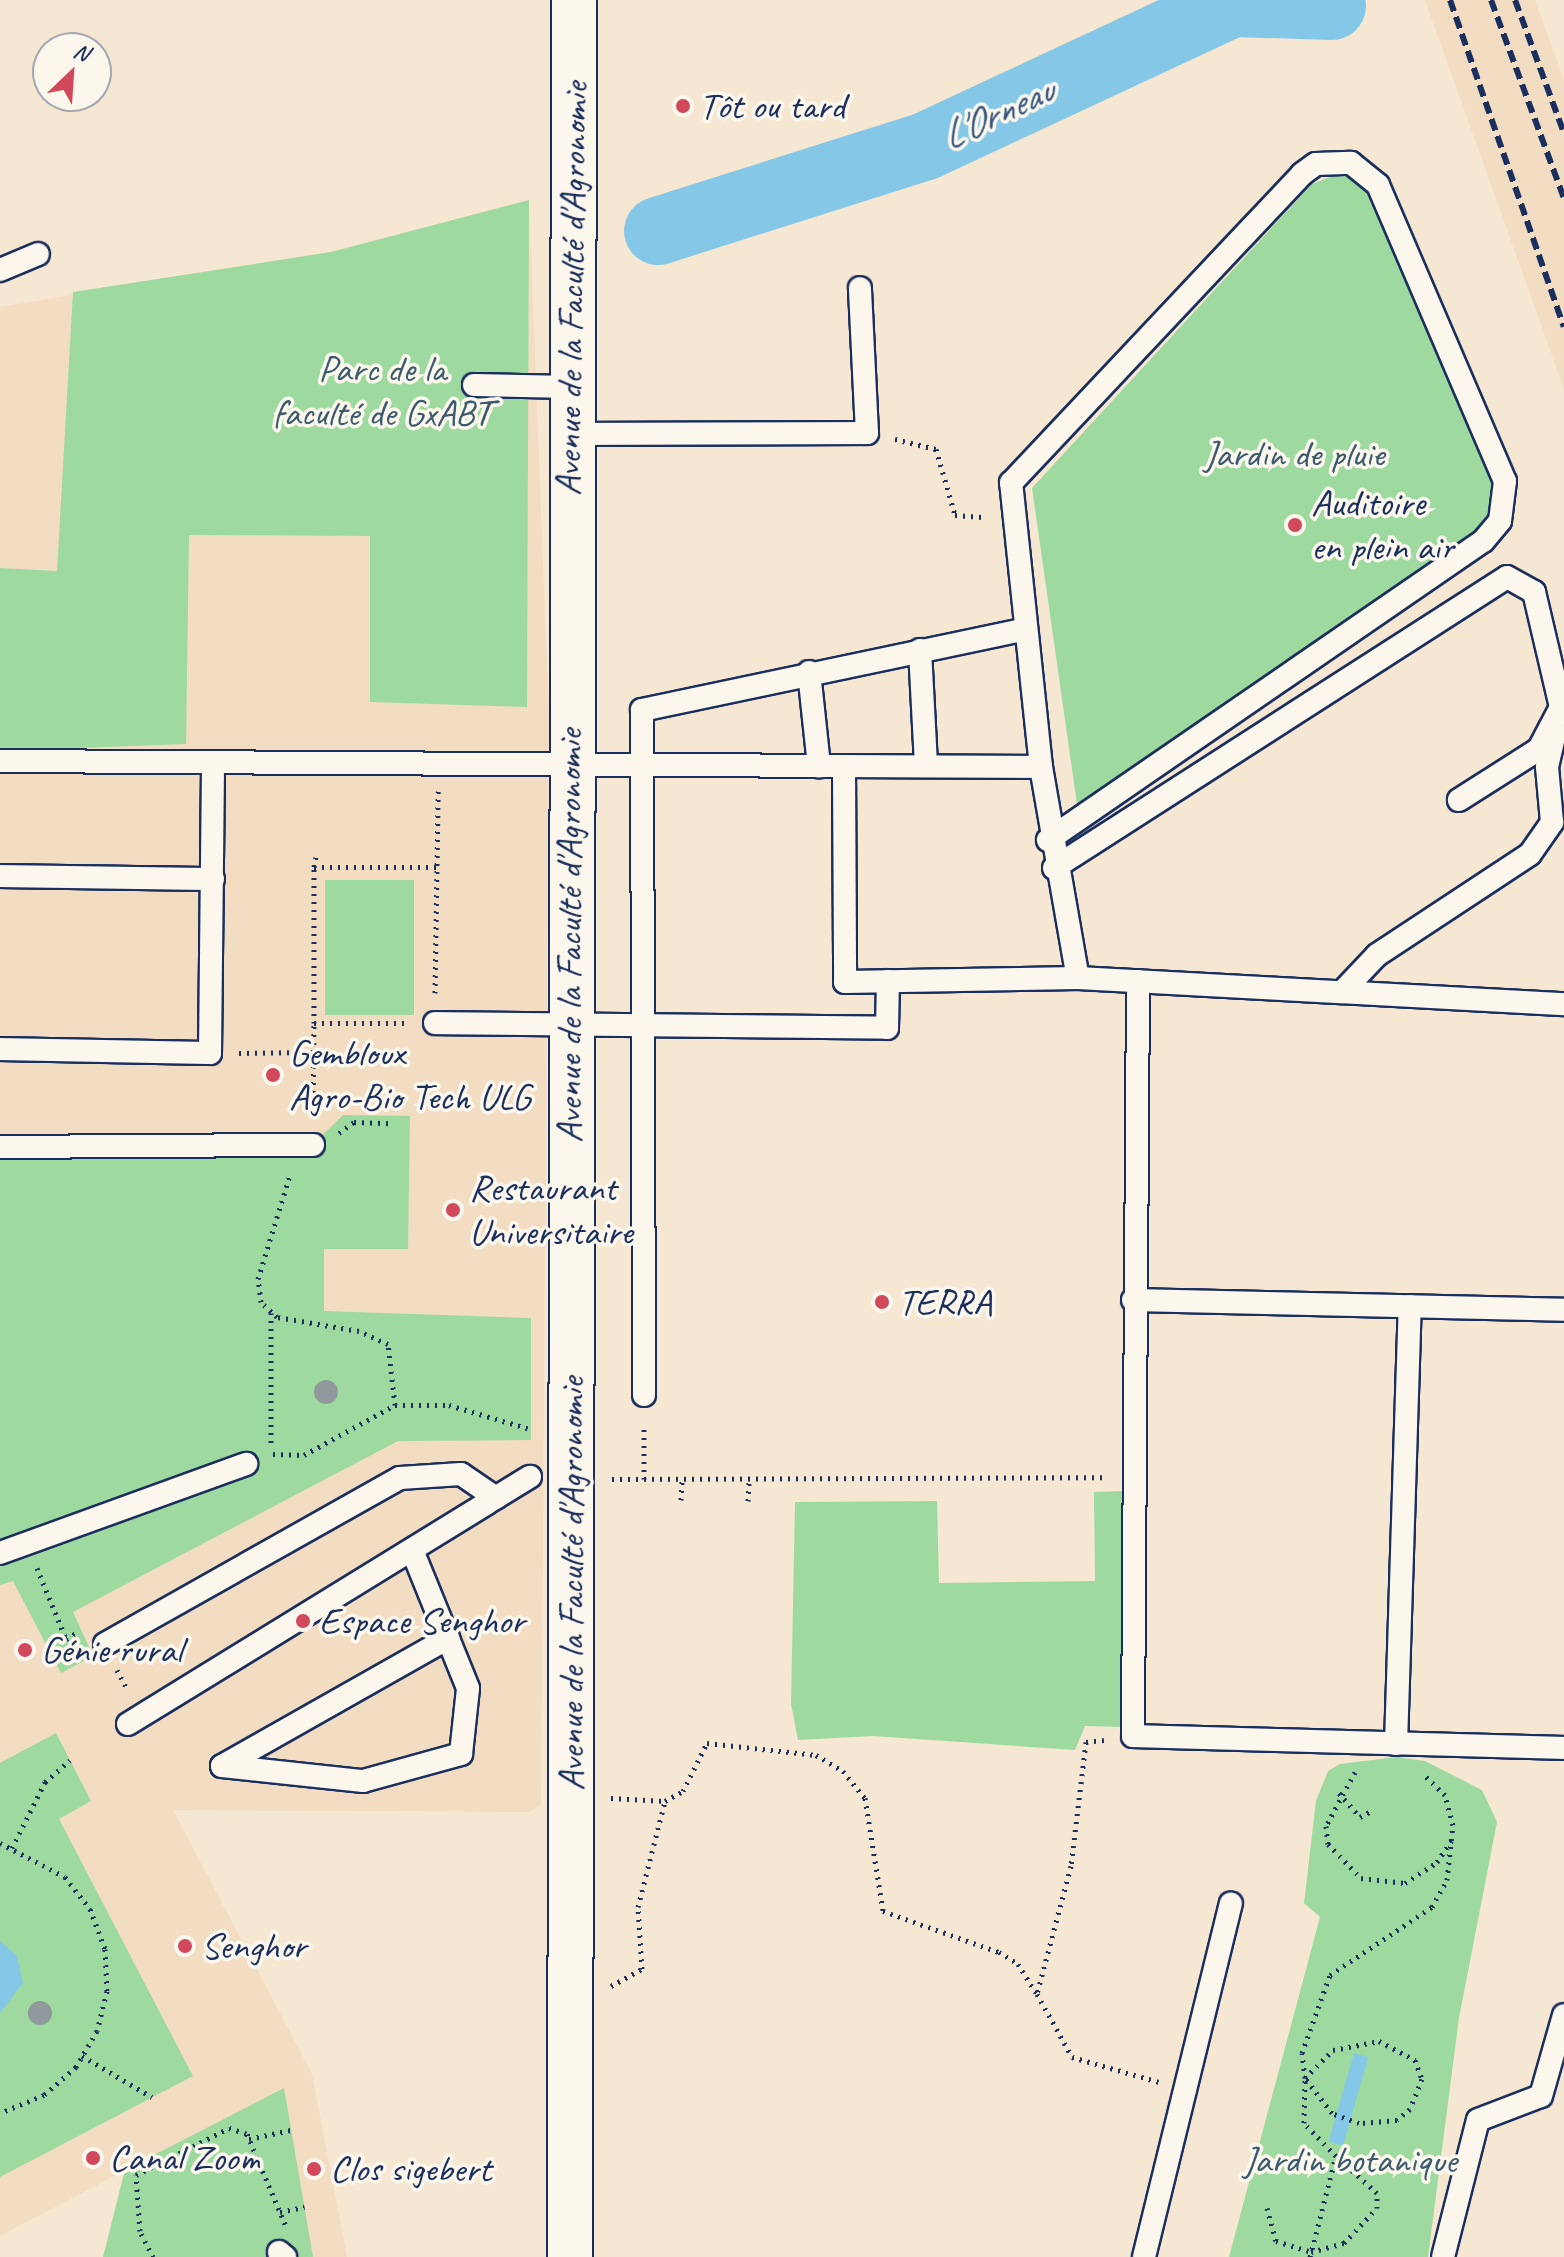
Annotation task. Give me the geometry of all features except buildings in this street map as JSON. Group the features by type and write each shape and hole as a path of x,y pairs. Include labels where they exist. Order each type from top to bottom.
{"street":[{"name":"Avenue de la Faculté d'Agronomie","path":"570,2257 571,1796 551,1478 570,1025 567,765 574,0"}],"lane":[{"path":"1048,840 1483,541 1500,521 1505,481 1366,173 1351,163 1316,164 1277,197 1011,483 1048,840 1078,978"},
{"path":"0,270 38,254"},
{"path":"570,434 867,433 860,288"},
{"path":"474,385 571,387"},
{"path":"1054,868 1507,577 1534,592 1561,707 1547,767 1552,822 1530,854 1377,955 1342,992"},
{"path":"644,1395 642,710 651,703 1026,629"},
{"path":"920,650 926,766"},
{"path":"809,672 819,766"},
{"path":"1459,800 1539,749 1556,727"},
{"path":"0,761 567,765 642,769 1041,767"},
{"path":"0,1049 210,1053 213,763"},
{"path":"844,766 845,982 1078,978 1564,1004"},
{"path":"0,876 213,879"},
{"path":"435,1023 887,1028 888,981"},
{"path":"1138,981 1131,1477 1133,1736 1564,1748"},
{"path":"0,1147 313,1145"},
{"path":"1133,1300 1564,1310"},
{"path":"1396,1744 1410,1306"},
{"path":"0,1553 246,1464"},
{"path":"105,1644 400,1478 461,1474 496,1498"},
{"path":"128,1724 496,1498 551,1478"},
{"path":"412,1550 448,1638 468,1688 461,1754 363,1781 222,1766 448,1638"},
{"path":"1144,2257 1231,1904"},
{"path":"1443,2257 1478,2120 1541,2096 1564,2015"},
{"path":"1547,2074 1564,2058"}],"path":[{"path":"867,433 936,449 955,515 1015,519"},
{"path":"314,1023 435,1023 439,764"},
{"path":"313,1145 316,857"},
{"path":"314,867 436,867"},
{"path":"210,1053 314,1052"},
{"path":"271,1454 271,1312 258,1279 282,1186 313,1145 354,1122 390,1123"},
{"path":"271,1312 388,1344 395,1405"},
{"path":"644,1395 644,1479"},
{"path":"246,1464 271,1454 304,1455 395,1405 449,1405 505,1427 543,1429"},
{"path":"551,1478 1131,1477"},
{"path":"681,1500 682,1479"},
{"path":"748,1501 749,1479"},
{"path":"27,1545 66,1639"},
{"path":"1037,1994 1071,1866 1086,1742 1133,1736"},
{"path":"571,1796 665,1801 683,1791 707,1743 816,1755 843,1771 865,1798 883,1911 999,1952 1018,1964 1072,2057 1185,2089"},
{"path":"12,1848 45,1782 70,1760"},
{"path":"1361,1767 1338,1792 1328,1844 1361,1878 1405,1883 1437,1862 1452,1840"},
{"path":"1267,2208 1276,2241 1310,2254 1344,2243 1377,2208 1366,2179 1336,2156 1304,2123 1308,2023 1330,1975 1432,1907 1447,1880 1452,1840 1445,1795 1417,1772"},
{"path":"1338,1792 1360,1817 1373,1810"},
{"path":"570,2009 642,1969 638,1907 665,1801"},
{"path":"0,1843 65,1877 90,1909 105,1949 107,1991 82,2056 44,2095 0,2113"},
{"path":"1348,2043 1399,2046 1422,2079 1410,2109 1384,2124 1359,2123 1332,2113 1305,2078 1348,2043"},
{"path":"82,2056 152,2097"},
{"path":"153,2257 140,2231 133,2180 229,2128 249,2139 280,2212 286,2234 282,2255"},
{"path":"249,2139 291,2130"},
{"path":"174,2145 178,2153"},
{"path":"1310,2254 1336,2156"},
{"path":"280,2212 304,2207"}],"shaded area":[{"path":"1425,0 1535,0 1564,80 1564,389"},
{"name":"Gembloux Agro-Bio Tech ULG","path":"529,200 549,720 541,1805 529,1812 173,1810 312,2074 347,2257 103,2257 124,2171 0,2236 0,307 331,252"}],"green space":[{"name":"Jardin de pluie","path":"1346,171 1361,178 1380,212 1500,497 1493,522 1077,804 1032,488 1312,184"},
{"name":"Parc de la faculté de GxABT","path":"529,200 527,707 370,702 370,536 189,535 186,744 0,751 0,568 57,571 73,292 331,252"},
{"path":"325,880 414,880 414,1015 325,1015"},
{"path":"343,1115 410,1116 408,1249 324,1249 324,1311 531,1318 531,1440 398,1441 73,1612 93,1656 61,1673 13,1581 0,1585 0,1139 312,1145"},
{"path":"1124,1491 1124,1727 1085,1726 1075,1750 873,1736 798,1740 791,1704 795,1502 937,1501 939,1583 1095,1581 1094,1492"},
{"path":"56,1733 91,1801 59,1819 193,2076 0,2177 0,1763"},
{"name":"Jardin botanique","path":"1396,1757 1425,1761 1482,1790 1497,1822 1459,2018 1428,2257 1229,2257 1320,1917 1304,1903 1316,1801 1328,1771 1340,1764"},
{"path":"284,2088 313,2257 103,2257 125,2170"}],"water":[{"path":"0,1941 17,1956 23,1983 0,2013"},
{"path":"1354,2053 1368,2057 1343,2146 1329,2141"}],"waterway":[{"name":"L'Orneau","path":"658,231 926,146 1233,3 1332,6"}],"railway":[{"path":"1450,0 1564,327"},
{"path":"1491,0 1564,198"},
{"path":"1515,0 1564,133"}],"place":[{"name":"Tôt ou tard","path":"683,106"},
{"name":"Auditoire en plein air","path":"1295,525"},
{"name":"Gembloux Agro-Bio Tech ULG","path":"273,1075"},
{"name":"Restaurant Universitaire","path":"453,1210"},
{"name":"TERRA","path":"882,1302"},
{"name":"Espace Senghor","path":"303,1621"},
{"name":"Génie rural","path":"25,1650"},
{"name":"Senghor","path":"185,1946"},
{"name":"Canal Zoom","path":"93,2158"},
{"name":"Clos sigebert","path":"314,2169"}]}
